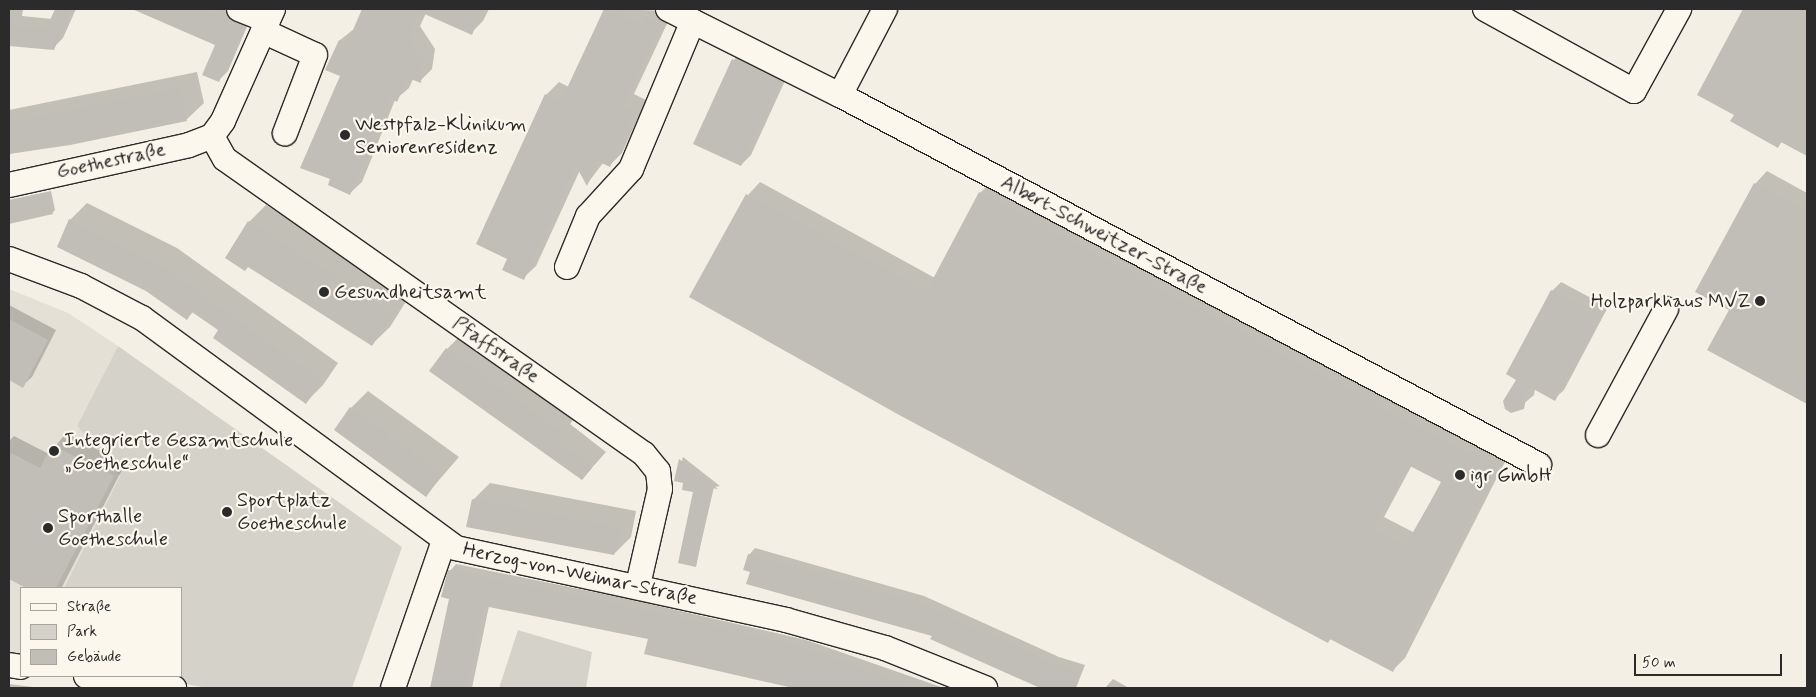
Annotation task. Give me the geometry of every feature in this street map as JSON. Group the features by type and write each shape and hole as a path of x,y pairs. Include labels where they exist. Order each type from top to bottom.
{"street":[{"path":"239,9 268,20 315,55 285,133"},
{"name":"Albert-Schweitzer-Straße","path":"668,9 840,95 1539,465"},
{"path":"840,95 885,9"},
{"path":"1485,9 1634,91 1678,9"},
{"path":"212,136 223,121 268,20"},
{"path":"567,267 588,216 631,169 693,21"},
{"name":"Goethestraße","path":"9,185 190,145 212,136"},
{"name":"Pfaffstraße","path":"212,136 224,159 644,454 658,472 660,489 638,585"},
{"name":"Herzog-von-Weimar-Straße","path":"9,259 81,286 142,318 444,540 467,552 638,585 786,620 885,648 985,688"},
{"path":"1598,435 1666,309"},
{"path":"393,688 444,540"},
{"path":"93,677 174,688"}],"shaded area":[{"name":"Integrierte Gesamtschule „Goetheschule“","path":"9,289 68,313 118,346 77,426 120,476 64,587 20,587 20,655 9,653"}],"green space":[{"name":"Sportplatz Goetheschule","path":"118,346 402,547 352,688 208,688 144,677 182,677 182,587 64,587 120,476 77,426"},
{"path":"518,630 592,652 586,688 499,688"}],"building":[{"path":"55,9 71,9 54,50 9,46 9,26 46,29"},
{"path":"132,9 206,9 243,26 219,82 202,75 215,45"},
{"name":"Westpfalz-Klinikum Seniorenresidenz","path":"362,9 483,9 472,35 420,12 408,38 423,61 421,83 408,78 397,102 390,98 350,195 328,185 330,179 300,168 340,76 325,70 339,40 347,44"},
{"path":"604,9 642,24 645,17 661,24 623,107 635,113 610,167 598,161 587,186 576,166 524,280 502,270 507,259 476,244 545,94 561,101"},
{"path":"1743,9 1807,9 1807,156 1781,142 1778,148 1730,121 1734,115 1697,95"},
{"path":"732,59 781,82 741,166 693,144"},
{"path":"180,88 187,121 70,145 9,154 9,123"},
{"name":"Holzparkhaus MVZ","path":"1754,183 1807,212 1807,404 1707,350 1729,310 1695,292"},
{"path":"979,192 1496,469 1393,672 1330,639 1328,643 901,416 689,297 746,194 926,292","holes":["1408,465 1441,482 1406,547 1373,530"]},
{"path":"48,193 53,214 9,224 9,202"},
{"path":"69,219 160,265 322,381 306,404 213,338 218,330 192,312 187,320 146,291 57,247"},
{"name":"Gesundheitsamt","path":"248,221 393,313 372,346 248,267 245,271 225,258"},
{"path":"1551,290 1600,317 1555,401 1528,386 1524,409 1511,413 1505,409 1503,401 1516,380 1506,374"},
{"path":"9,319 48,340 23,388 9,380"},
{"path":"446,348 561,432 555,440 592,468 582,480 429,371"},
{"path":"350,407 442,475 426,497 334,430"},
{"name":"Sporthalle Goetheschule","path":"52,445 114,476 57,587 24,587 9,579 9,452 40,468"},
{"path":"679,459 718,489 712,488 696,567 678,563 693,492 682,490 683,483 674,481"},
{"path":"472,499 620,528 614,555 466,527"},
{"path":"748,554 917,602 1053,663 1080,672 1073,688 1040,688 930,639 932,636 746,584 750,572 743,570"},
{"path":"448,570 621,605 799,646 917,688 793,688 644,654 648,639 484,606 467,688 430,688 449,599 441,597"}],"place":[{"name":"Westpfalz-Klinikum Seniorenresidenz","path":"345,135"},
{"name":"Gesundheitsamt","path":"324,292"},
{"name":"Holzparkhaus MVZ","path":"1760,301"},
{"name":"Integrierte Gesamtschule „Goetheschule“","path":"54,451"},
{"name":"igr GmbH","path":"1460,475"},
{"name":"Sportplatz Goetheschule","path":"227,512"},
{"name":"Sporthalle Goetheschule","path":"48,528"}]}
